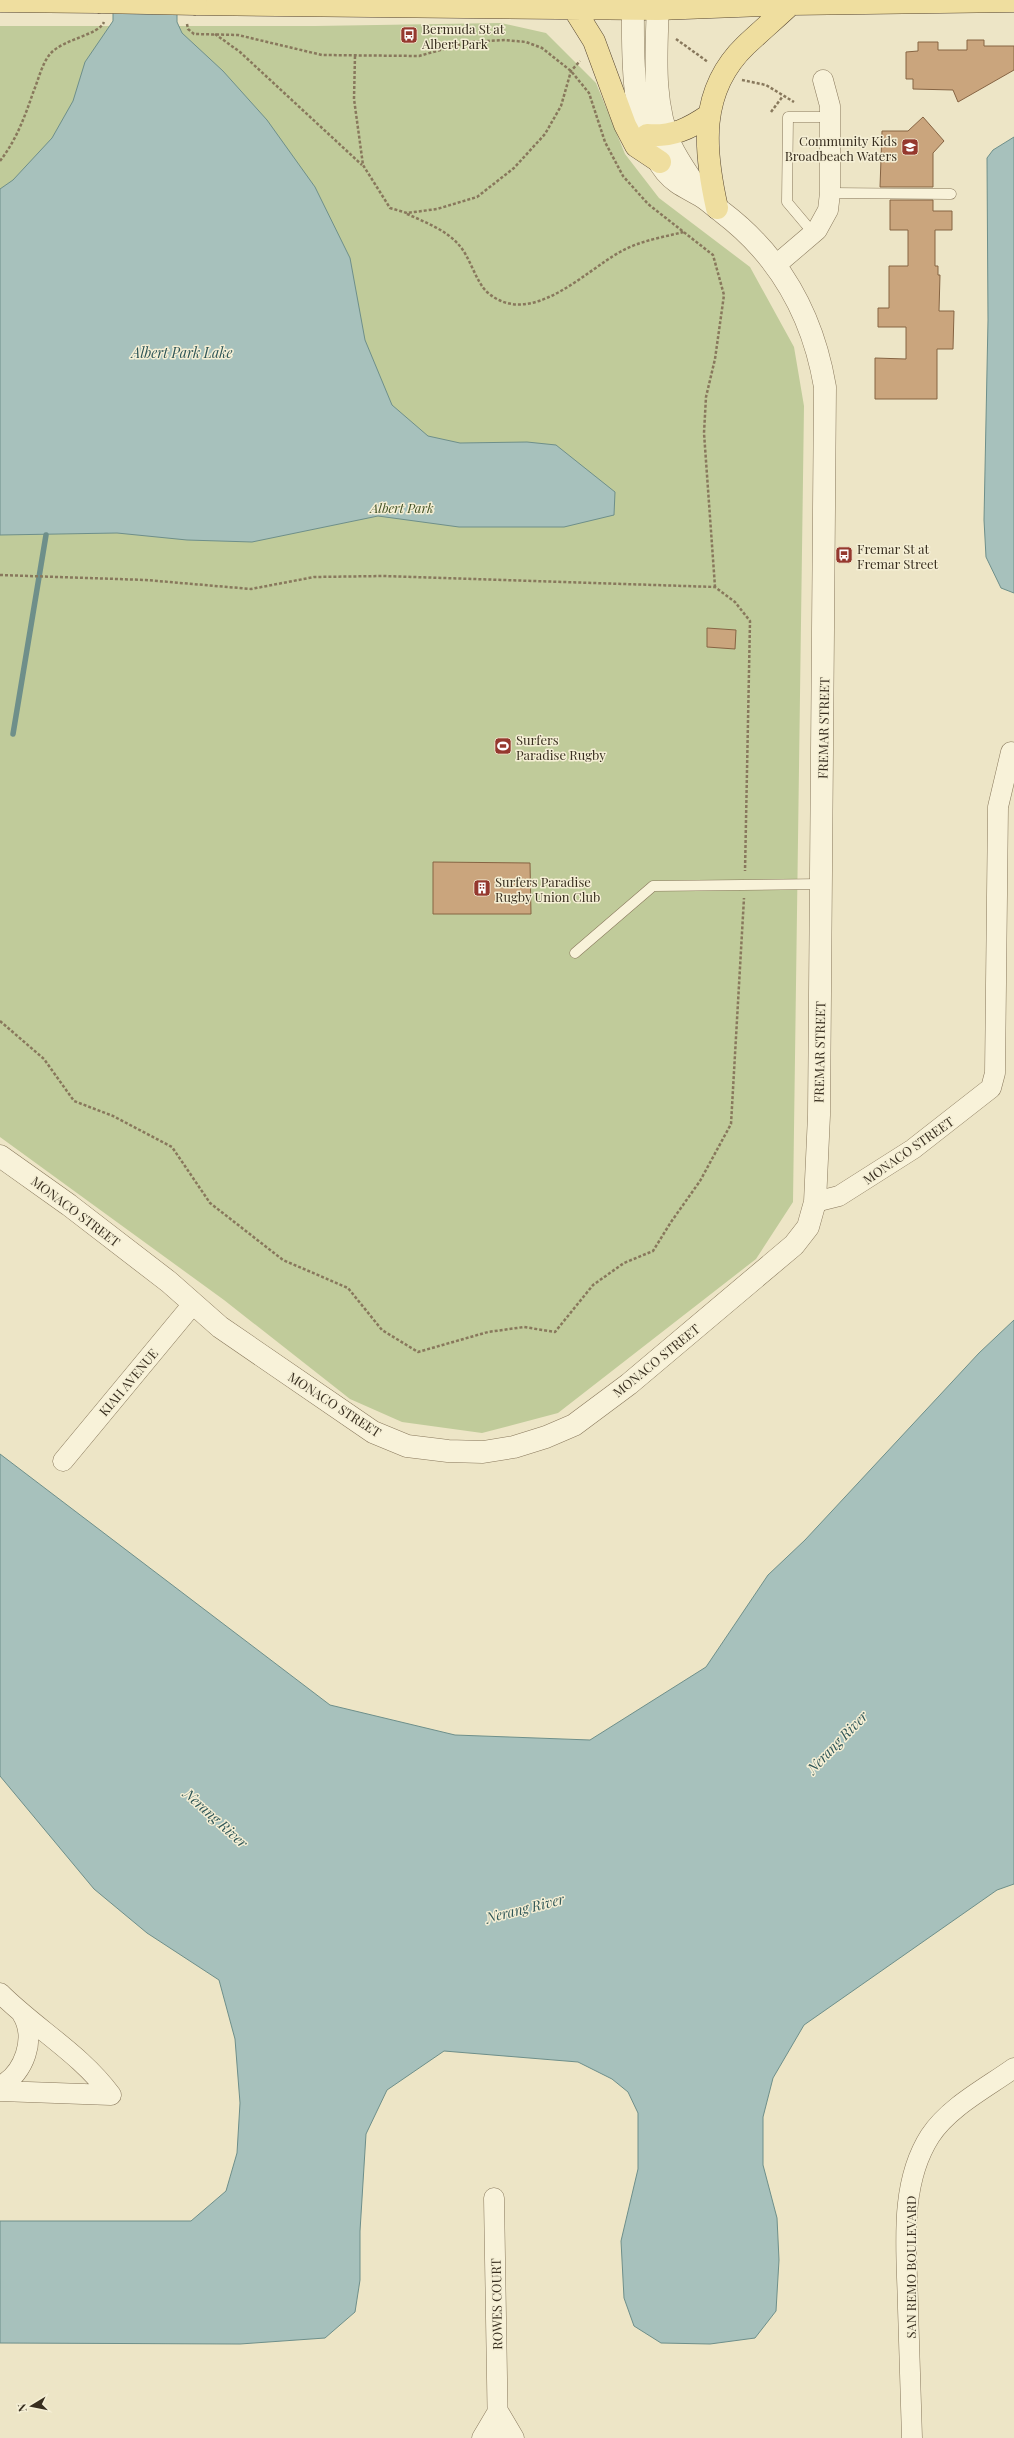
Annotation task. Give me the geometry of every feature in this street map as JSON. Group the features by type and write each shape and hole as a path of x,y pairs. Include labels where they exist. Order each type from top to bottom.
{"main road":[{"path":"0,1 102,9 191,11 574,9 633,4 790,4 1014,1"},
{"path":"709,202 706,144 709,115 718,85 731,62 746,45 766,29 790,4"},
{"path":"574,9 594,41 625,125 636,146 660,162"},
{"path":"657,135 687,129 709,115"}],"street":[{"name":"FREMAR STREET","path":"633,4 636,87 657,135 679,161 709,202"},
{"name":"FREMAR STREET","path":"658,4 658,89 661,118 657,135 660,162 677,183 709,202 750,235 776,265 796,297 811,330 822,369 826,406 816,1202"},
{"path":"776,265 814,234 824,221 830,193 830,106 823,80"},
{"name":"MONACO STREET","path":"0,1156 76,1210 169,1282 220,1327 373,1432 408,1446 448,1451 483,1452 514,1447 546,1437 574,1425 628,1384 794,1245 808,1227 816,1202 839,1196 900,1157 991,1088 995,1073 998,806 1011,752"},
{"name":"KIAH AVENUE","path":"63,1461 193,1304"},
{"path":"0,1993 22,2014 82,2061 111,2095 0,2091"},
{"path":"0,2086 15,2074 26,2054 28,2031 22,2014"},
{"name":"SAN REMO BOULEVARD","path":"912,2438 907,2254 911,2183 918,2159 930,2136 949,2114 1014,2068"},
{"name":"ROWES COURT","path":"494,2198 498,2438"},
{"path":"482,2438 498,2411"},
{"name":"ROWES COURT","path":"498,2411 514,2438"}],"lane":[{"path":"814,234 787,202 788,117 830,117"},
{"path":"830,193 951,194"},
{"path":"575,953 653,886 821,884"}],"path":[{"path":"0,161 18,133 43,65 50,54 61,44 96,31 103,25 102,9"},
{"path":"191,11 188,29 194,34 238,35 322,55 419,56 469,42 505,40 535,45 571,71 589,93 605,142 623,176 648,204 713,255 724,295 715,359 706,397 704,433 715,587"},
{"path":"214,34 240,52 363,165 390,208 407,213 443,231 460,245 487,292 508,303 533,303 554,296 620,252 646,242 684,232"},
{"path":"671,34 709,62"},
{"path":"355,56 354,99 363,165"},
{"path":"407,213 437,209 477,197 514,168 548,128 561,106 571,71 583,58"},
{"path":"738,80 766,85 797,104"},
{"path":"771,112 783,96"},
{"path":"0,574 146,580 251,589 314,577 383,576 715,587 736,602 750,621 745,885 731,1124 700,1181 671,1222 653,1251 624,1263 593,1285 555,1332 524,1327 488,1332 418,1352 382,1330 348,1288 283,1260 210,1203 172,1147 113,1116 74,1101 44,1059 0,1021"}],"green space":[{"name":"Albert Park","path":"501,23 546,33 596,83 625,154 659,198 750,267 794,347 804,406 793,1202 756,1259 558,1413 482,1433 402,1422 350,1399 224,1300 0,1137 0,26 315,26"}],"water":[{"name":"Albert Park Lake","path":"113,0 177,0 177,22 182,33 223,71 267,120 315,187 350,258 365,340 392,405 428,436 460,443 527,442 556,445 615,492 614,515 564,527 459,527 378,516 252,542 187,540 117,533 0,535 0,189 13,180 52,138 73,101 85,62 113,21"},
{"path":"1014,137 1014,593 1001,588 986,557 984,520 988,320 987,158 993,150"},
{"name":"Nerang River","path":"1014,1320 1014,1884 997,1890 804,2025 773,2078 763,2117 763,2165 777,2218 779,2260 776,2311 755,2338 710,2344 661,2343 634,2326 624,2298 621,2241 638,2169 638,2113 628,2092 612,2079 578,2062 444,2051 387,2090 366,2134 360,2231 360,2280 355,2312 325,2338 240,2344 0,2343 0,2221 191,2221 226,2191 237,2153 240,2103 235,2039 219,1980 147,1933 94,1889 0,1776 0,1454 330,1705 455,1735 590,1740 706,1667 768,1575 805,1540 979,1353"}],"building":[{"path":"967,40 984,40 984,46 1014,46 1014,70 958,102 953,90 913,89 913,79 906,79 906,52 918,51 918,42 938,42 938,50 967,50"},
{"name":"Community Kids Broadbeach Waters","path":"923,117 944,141 933,153 933,187 880,187 882,131 908,131"},
{"path":"890,200 933,200 933,211 952,211 952,230 935,230 935,266 938,266 938,275 940,275 939,311 954,311 953,349 937,349 937,399 875,399 875,358 906,359 906,327 878,327 878,308 889,308 889,266 908,266 908,230 890,230"},
{"path":"707,628 736,630 735,649 707,647"},
{"name":"Surfers Paradise Rugby Union Club","path":"433,862 530,863 531,914 433,914"}],"waterway":[{"path":"13,734 46,535"}],"place":[{"name":"Bermuda St at Albert Park","path":"409,35"},
{"name":"Community Kids Broadbeach Waters","path":"910,147"},
{"name":"Fremar St at Fremar Street","path":"844,555"},
{"name":"Surfers Paradise Rugby","path":"503,746"},
{"name":"Surfers Paradise Rugby Union Club","path":"482,888"}]}
